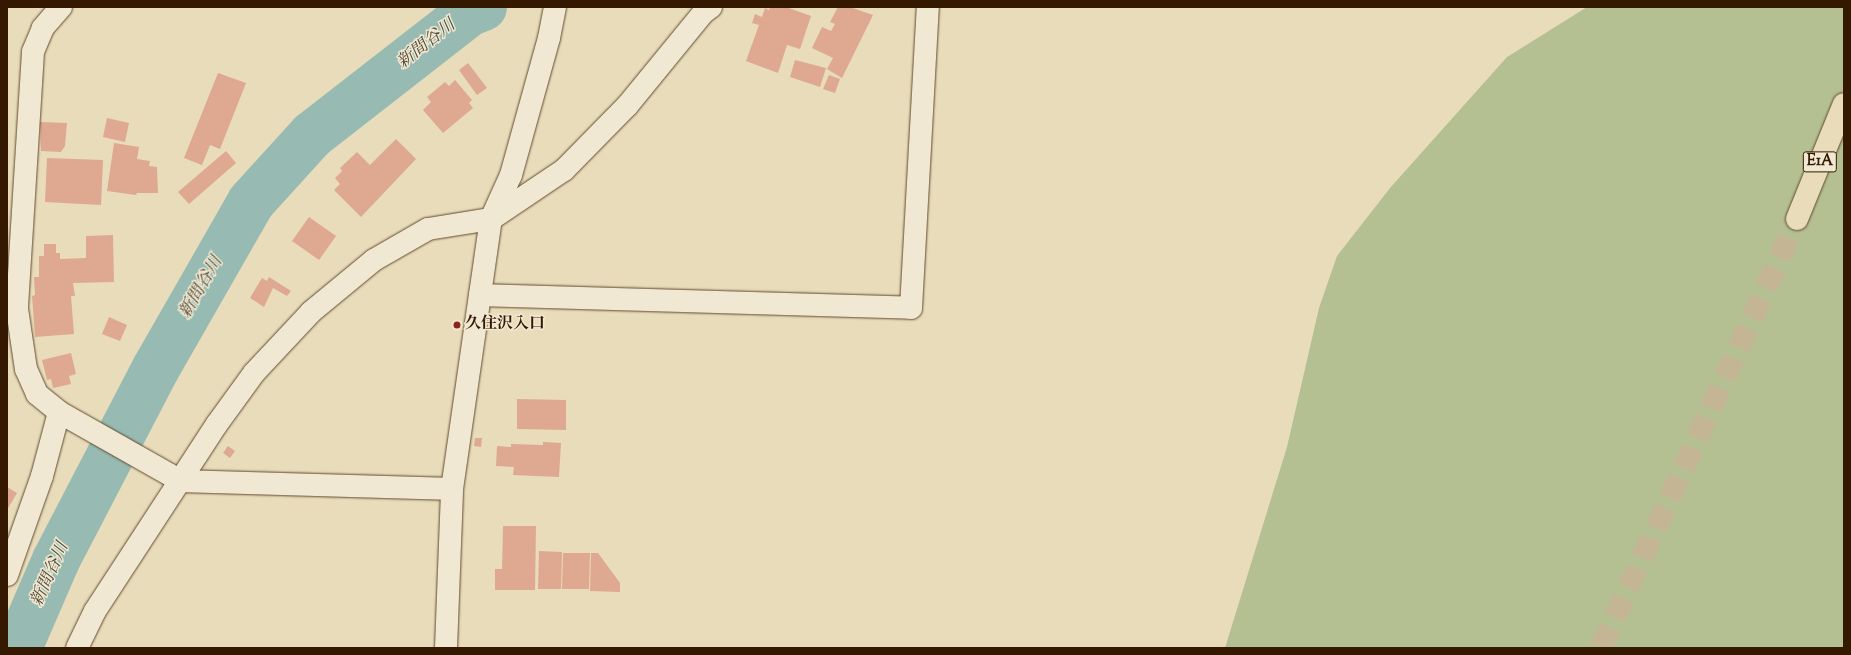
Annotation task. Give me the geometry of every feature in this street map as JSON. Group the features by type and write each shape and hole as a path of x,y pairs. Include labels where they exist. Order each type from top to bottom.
{"highway":[{"name":"E1A","path":"1797,220 1844,104"}],"street":[{"path":"61,7 44,28 33,52 16,309 26,369 37,394 58,412 80,422 182,481 452,489"},
{"path":"446,648 452,489 491,219 511,175 549,38 555,7"},
{"path":"77,648 95,611 182,481 217,424 254,373 311,312 374,260 428,229 491,219 564,170 593,143 711,7"},
{"path":"480,295 911,308 928,7"},
{"path":"7,575 42,476 58,412"}],"green space":[{"path":"1587,7 1844,7 1844,648 1225,648 1287,447 1319,308 1337,256 1390,188 1507,57"}],"building":[{"path":"770,7 786,7 811,16 800,49 787,45 778,73 746,61 759,25 752,23 755,14 762,17 765,8 769,10"},
{"path":"838,7 850,7 873,15 842,78 827,69 833,58 812,48 822,27 831,31 835,24 830,22"},
{"path":"795,60 826,68 820,87 790,77"},
{"path":"468,63 487,88 477,95 459,70"},
{"path":"218,73 246,83 220,149 210,145 202,165 184,158"},
{"path":"829,75 840,79 835,93 823,89"},
{"path":"455,80 472,100 469,103 473,108 443,133 423,110 431,102 427,97 445,82 449,86"},
{"path":"107,118 129,123 125,142 103,137"},
{"path":"40,122 67,123 65,146 61,152 41,151"},
{"path":"396,139 416,159 361,217 334,190 340,184 335,178 342,171 340,168 357,152 370,165"},
{"path":"114,143 139,147 137,159 150,161 149,166 157,167 158,193 137,193 136,195 107,191"},
{"path":"226,151 236,163 189,204 178,192"},
{"path":"47,158 103,160 101,205 45,202"},
{"path":"309,217 336,236 319,260 292,241"},
{"path":"113,235 114,282 73,283 75,296 71,296 74,334 35,337 32,296 35,295 34,277 39,277 39,256 44,256 44,244 56,244 56,253 60,253 60,259 86,258 86,236"},
{"path":"269,277 291,291 287,296 273,288 264,307 250,298 262,278 267,281"},
{"path":"109,317 127,325 120,341 102,334"},
{"path":"71,353 76,374 69,376 71,384 53,388 51,379 47,380 42,360"},
{"path":"517,399 566,400 566,430 517,429"},
{"path":"475,438 482,438 481,447 474,446"},
{"path":"543,442 561,443 559,477 513,475 514,467 496,466 497,446 511,447 511,444 543,445"},
{"path":"228,446 235,451 230,458 223,453"},
{"path":"7,487 17,493 7,510"},
{"path":"503,526 536,526 535,590 495,590 495,569 502,569"},
{"path":"539,551 562,552 561,589 538,589"},
{"path":"563,553 590,553 589,589 562,589"},
{"path":"591,553 598,553 620,583 620,592 590,591"}],"waterway":[{"name":"新間谷川","path":"18,648 56,560 156,368 251,202 312,135 470,12 483,7"}],"tunnel":[{"path":"1601,648 1797,219"}],"place":[{"name":"久住沢入口","path":"457,325"}]}
